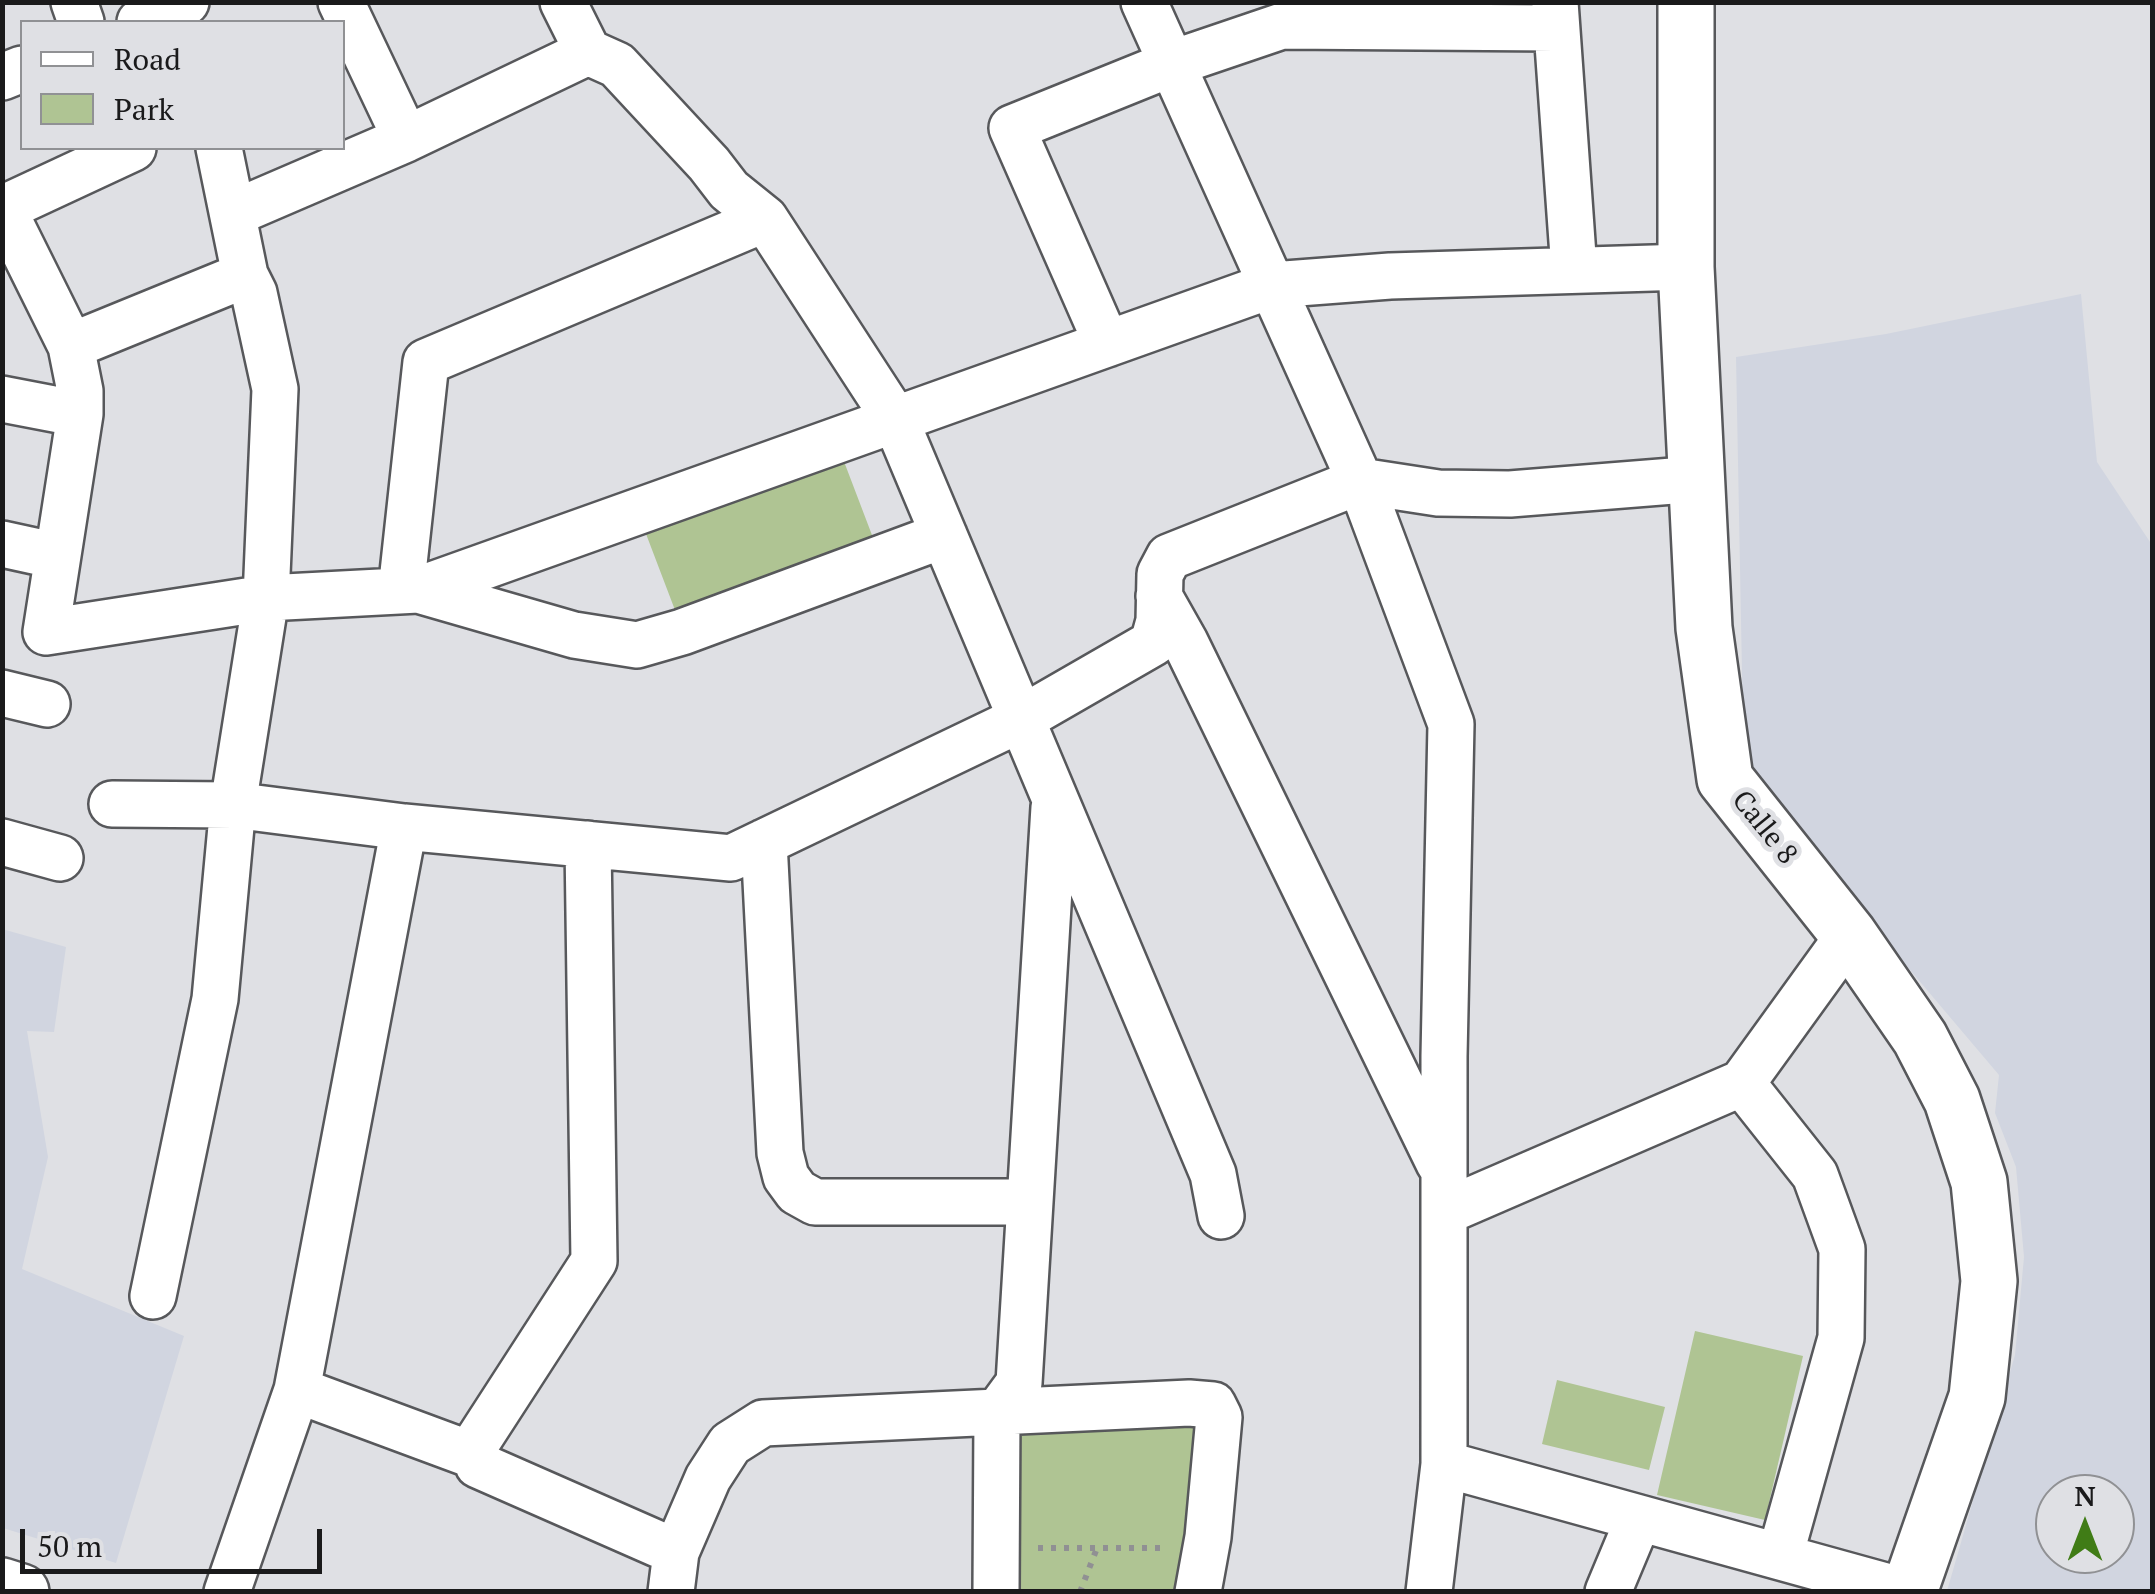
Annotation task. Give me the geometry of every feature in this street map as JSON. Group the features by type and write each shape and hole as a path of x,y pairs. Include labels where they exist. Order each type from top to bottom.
{"street":[{"path":"145,20 186,2"},
{"path":"341,2 406,139"},
{"path":"563,2 588,52 617,65 710,164 728,190 765,218 895,420 1213,1174 1222,1216"},
{"path":"1144,2 1360,481 1451,724 1444,1464 1429,1592"},
{"name":"Calle 8","path":"1686,2 1686,267 1704,628 1725,779 1849,935 1920,1038 1952,1100 1979,1182 1989,1281 1977,1396 1908,1592"},
{"path":"1107,344 1012,128 1173,63 1282,26 1555,15 1574,270"},
{"path":"234,213 406,139 588,52"},
{"path":"129,150 3,209 71,346 80,391 80,414 46,632 266,598 410,590 1272,285 1390,276 1686,267"},
{"path":"153,1296 215,1000 233,805 266,598 275,388 254,293 245,275 219,150"},
{"path":"410,590 426,362 765,218"},
{"path":"71,346 245,275"},
{"path":"2,398 80,414"},
{"path":"112,804 233,805 404,827 730,858 1021,719 1153,643 1159,621 1160,574 1169,557 1360,481 1438,493 1510,494 1698,478"},
{"path":"410,590 574,635 637,645 944,535"},
{"path":"2,544 56,556"},
{"path":"1159,596 1194,660 1444,1193"},
{"path":"2,693 47,704"},
{"path":"996,1592 997,1413 1019,1383 1054,798"},
{"path":"228,1592 297,1390 404,827"},
{"path":"2,842 60,858"},
{"path":"764,842 780,1153 786,1178 797,1192 815,1202 1030,1202"},
{"path":"588,844 594,1262 475,1445 478,1465 673,1572 708,1478 730,1444 763,1424 1213,1404 1220,1418 1208,1537 1198,1592"},
{"path":"1444,1193 1742,1083 1849,935"},
{"path":"1742,1083 1815,1175 1842,1250 1840,1338 1780,1556"},
{"path":"297,1390 475,1456"},
{"path":"1444,1464 1908,1592"},
{"path":"1608,1592 1639,1518"},
{"path":"2,1586 21,1592"}],"path":[{"path":"1028,1548 1170,1548"},
{"path":"1080,1592 1097,1548"}],"shaded area":[{"path":"2081,294 2097,462 2152,545 2152,1591 1947,1591 2015,1355 2024,1257 2016,1167 1995,1113 1999,1075 1805,846 1755,780 1743,725 1736,357 1886,334"},
{"path":"2,929 66,947 54,1032 27,1031 48,1157 22,1269 184,1336 116,1563 3,1528"}],"green space":[{"path":"840,451 875,543 678,618 643,526"},
{"path":"1695,1331 1803,1356 1765,1520 1657,1495"},
{"path":"1557,1380 1665,1407 1649,1470 1542,1444"},
{"path":"1192,1415 1205,1428 1185,1591 1007,1592 1008,1421"}]}
